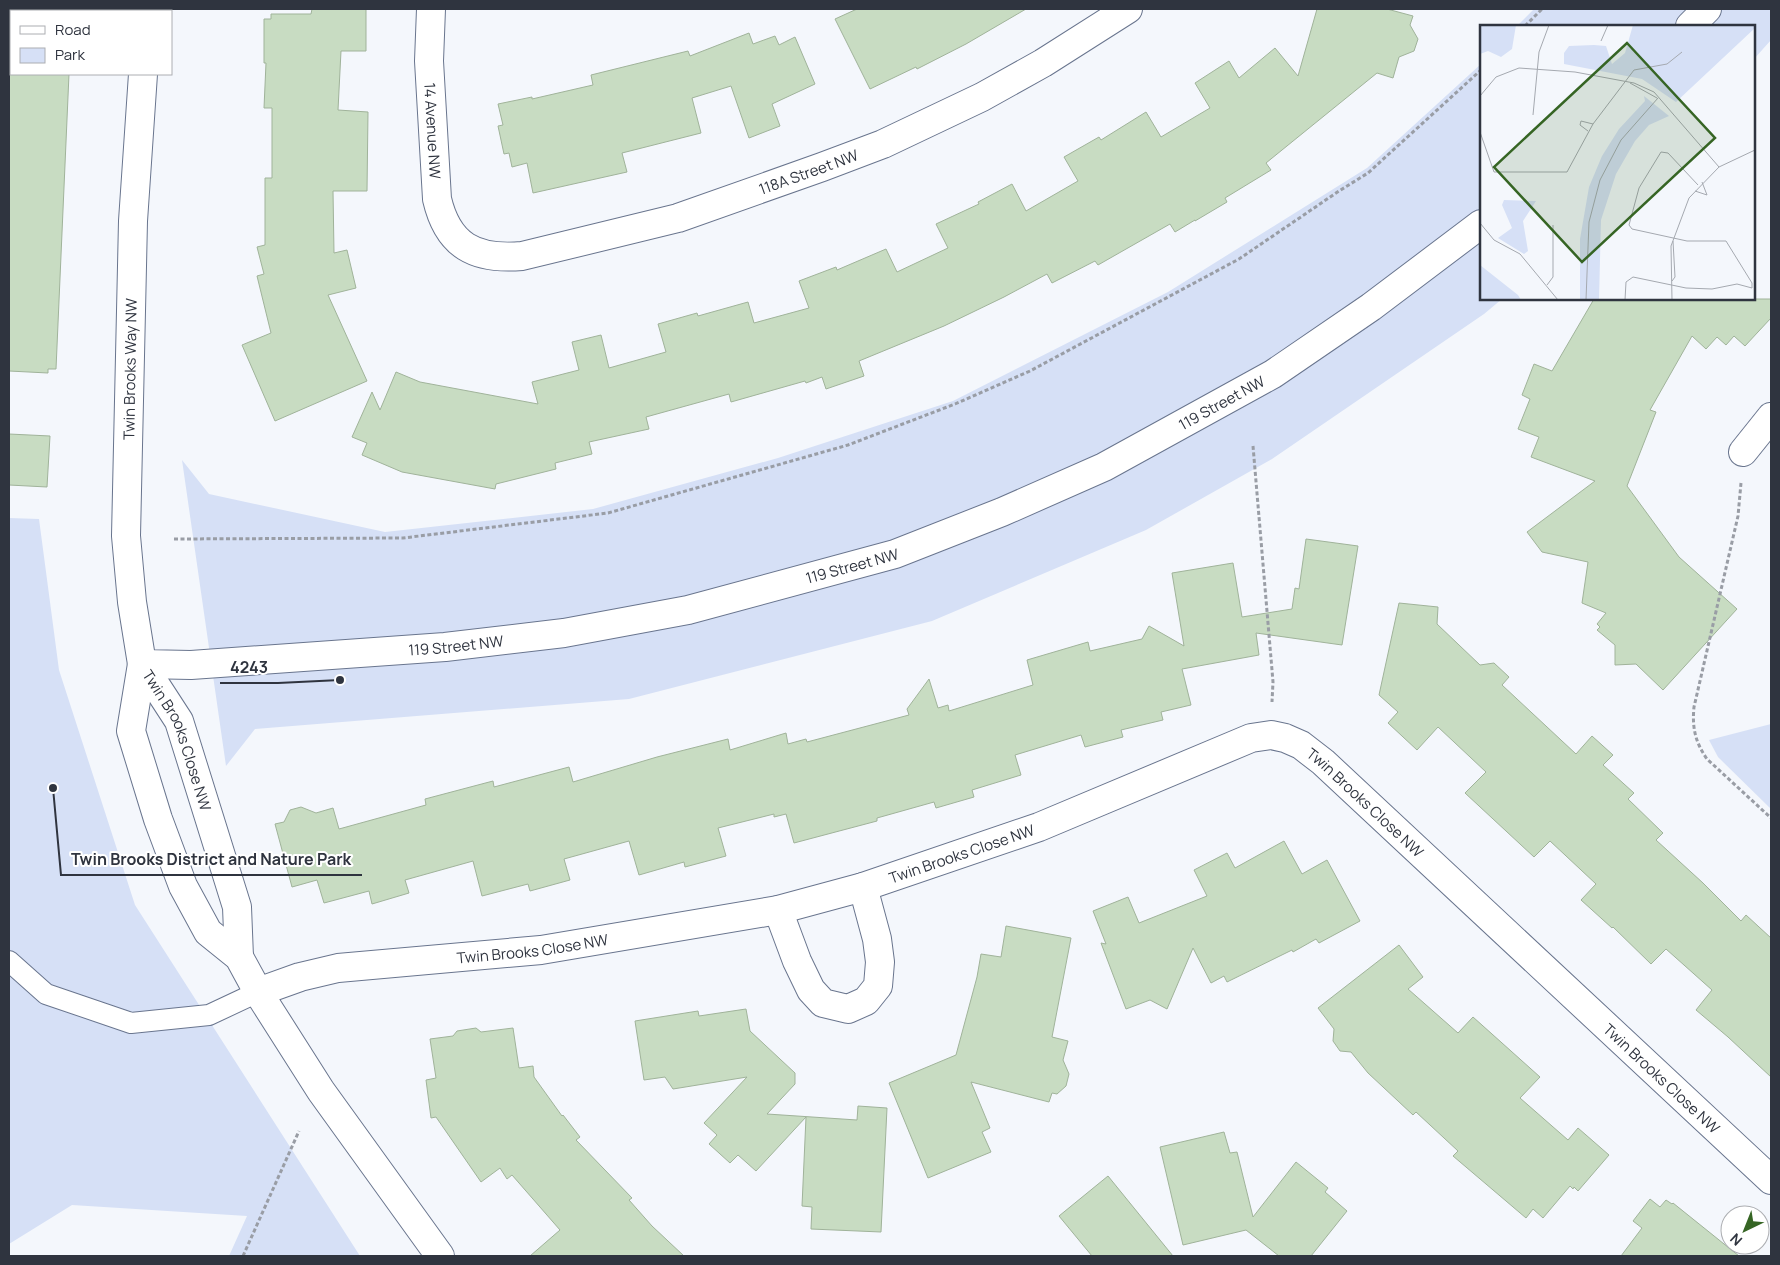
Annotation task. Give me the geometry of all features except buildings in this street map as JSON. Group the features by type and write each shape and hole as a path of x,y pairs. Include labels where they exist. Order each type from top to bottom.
{"street":[{"name":"14 Avenue NW","path":"431,9 429,61 437,199 441,217 450,232 462,245"},
{"name":"118A Street NW","path":"462,245 484,255 506,258 522,256 678,218 822,168 883,144 982,97 1043,63 1128,9"},
{"path":"1691,25 1706,9"},
{"name":"Twin Brooks Way NW","path":"142,664 132,602 126,536 133,221 143,75"},
{"name":"119 Street NW","path":"142,664 191,665 445,647 564,633 688,610 895,554 1002,512 1104,467 1272,374 1370,307 1480,225"},
{"path":"1743,452 1771,417"},
{"name":"Twin Brooks Close NW","path":"142,664 179,721 237,907 239,957"},
{"name":"Twin Brooks Close NW","path":"142,664 131,731 158,819 183,886 208,932 239,957 258,992 321,1091 440,1256"},
{"name":"Twin Brooks Close NW","path":"258,992 300,977 338,968 541,950 778,910 863,887 1039,827 1251,738 1272,735 1301,745 1323,762 1771,1180"},
{"path":"778,910 797,961 811,990 823,1003 848,1009 866,1001 878,986 880,962 877,939 863,887"}],"lane":[{"path":"9,961 46,994 131,1023 209,1014 258,992"}],"path":[{"path":"1526,25 1542,9"},
{"path":"174,539 403,538 608,513 848,445 955,404 1030,371 1238,259 1368,173 1480,71"},
{"path":"1253,446 1273,682 1272,735"},
{"path":"1743,452 1738,516 1692,722 1695,738 1707,759 1771,818"},
{"path":"243,1256 299,1131"}],"green space":[{"path":"1534,9 1771,9 1771,40 1755,58 1755,25 1518,25"},
{"path":"1480,65 1480,300 1501,300 1484,314 1272,459 1146,530 932,621 629,699 255,729 226,766 182,460 209,494 385,532 593,509 778,458 953,401 1168,292 1367,168"},
{"path":"9,518 39,519 59,670 135,905 360,1256 229,1256 247,1216 72,1205 9,1244"},
{"path":"1771,724 1771,809 1718,757 1709,740"}],"place":[{"name":"4243","path":"340,680"},
{"name":"Twin Brooks District and Nature Park","path":"53,788"}]}
